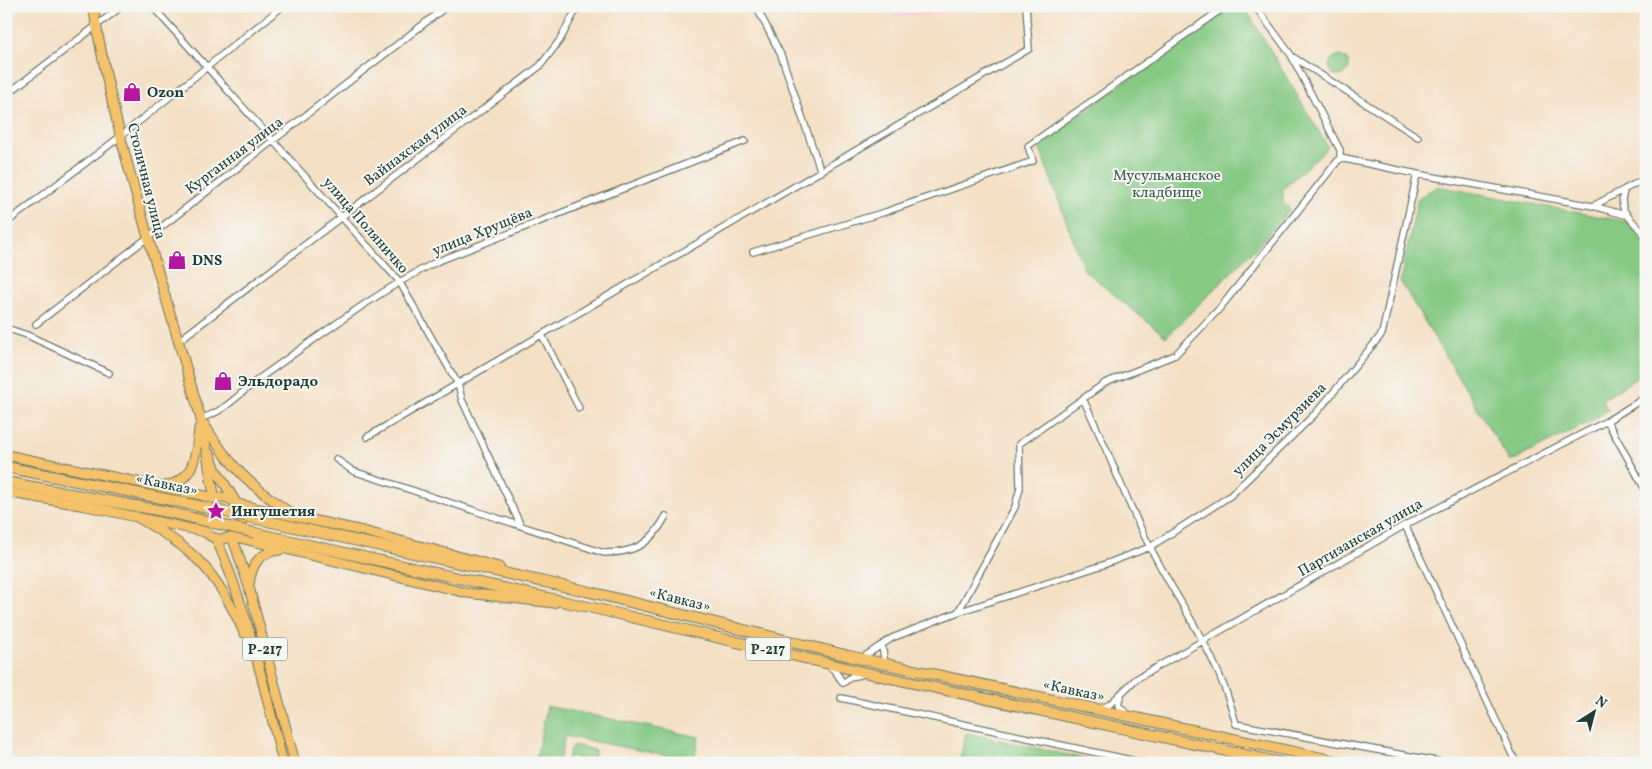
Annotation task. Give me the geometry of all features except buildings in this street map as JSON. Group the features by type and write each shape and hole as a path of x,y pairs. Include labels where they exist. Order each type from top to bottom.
{"highway":[{"name":"«Кавказ»","path":"6,468 171,500 586,591 860,659 1345,763"},
{"name":"«Кавказ»","path":"6,482 168,512 592,608 872,674 1282,763"}],"main road":[{"name":"Столичная улица","path":"93,6 121,136 147,238 200,418"},
{"path":"200,418 215,498"},
{"path":"161,487 172,485 180,480 195,463 200,418"},
{"name":"Р-217","path":"200,418 218,446 242,476 296,517"},
{"path":"203,432 216,470 237,504 242,519 240,527 232,536 216,538 205,532 201,524 201,512 207,502 215,498"},
{"path":"6,455 215,498 227,498 237,504"},
{"name":"Р-217","path":"6,492 135,516 205,532"},
{"name":"Р-217","path":"237,504 363,531 586,591"},
{"name":"Р-217","path":"135,516 176,540 198,558 216,579 231,604 260,671"},
{"name":"Р-217","path":"232,536 467,593 592,608"},
{"name":"Р-217","path":"232,536 249,587 295,763"},
{"name":"Р-217","path":"216,538 231,574 260,671 284,763"},
{"name":"Р-217","path":"249,587 251,572 261,556 270,551 286,550"}],"street":[{"path":"6,95 97,28 122,6"},
{"name":"улица Поляничко","path":"152,6 275,140 400,281 458,384 462,400 520,524"},
{"path":"6,223 121,136 284,6"},
{"name":"Курганная улица","path":"36,324 447,6"},
{"name":"Вайнахская улица","path":"177,342 540,66 560,40 578,6"},
{"path":"756,6 781,55 820,172"},
{"path":"367,437 1029,49 1026,6"},
{"path":"754,252 885,212 1033,161 1028,146 1226,6"},
{"path":"958,612 1015,507 1020,488 1019,444 1105,383 1175,356 1220,308 1340,158 1340,150 1291,55 1255,6"},
{"path":"1291,55 1418,137"},
{"name":"улица Хрущёва","path":"200,418 211,416 250,386 400,281 436,262 745,141"},
{"path":"1340,158 1593,206 1625,215"},
{"name":"улица Эсмурзиева","path":"860,659 892,638 958,612 1103,565 1150,547 1230,496 1317,412 1382,334 1417,174"},
{"path":"1593,206 1646,178"},
{"path":"1625,189 1621,202 1625,215 1646,236"},
{"path":"6,328 27,335 109,374"},
{"path":"542,336 580,408"},
{"name":"Партизанская улица","path":"1094,710 1109,705 1136,679 1206,641 1405,525 1607,421 1646,397"},
{"path":"1083,399 1150,547 1206,641 1232,705 1236,724 1447,763"},
{"path":"1607,421 1646,490"},
{"path":"336,459 353,471 604,553 623,553 644,545 659,530 666,516"},
{"path":"1405,525 1516,763"},
{"path":"882,646 882,656 885,664"},
{"path":"819,661 835,671 843,683 860,674 872,674"},
{"path":"1123,691 1118,705 1122,712 1132,717"},
{"path":"841,698 1145,763"}],"shaded area":[{"path":"893,6 1012,6 1012,9 895,17"}],"green space":[{"name":"Мусульманское кладбище","path":"1232,6 1244,6 1328,147 1283,189 1283,203 1290,209 1256,248 1166,337 1084,270 1038,144"},
{"path":"1335,56 1343,56 1349,62 1349,70 1343,76 1335,76 1329,70 1329,62"},
{"path":"1438,186 1628,222 1646,244 1646,372 1602,400 1608,410 1588,423 1510,462 1400,281 1418,198"},
{"path":"547,706 699,737 694,761 565,736 559,763 535,763"},
{"path":"966,733 1106,763 959,763"},
{"path":"574,745 595,750 594,763 570,756 567,763 570,748"}],"place":[{"name":"Ozon","path":"132,92"},
{"name":"DNS","path":"177,260"},
{"name":"Эльдорадо","path":"223,381"},
{"name":"Ингушетия","path":"216,511"}]}
